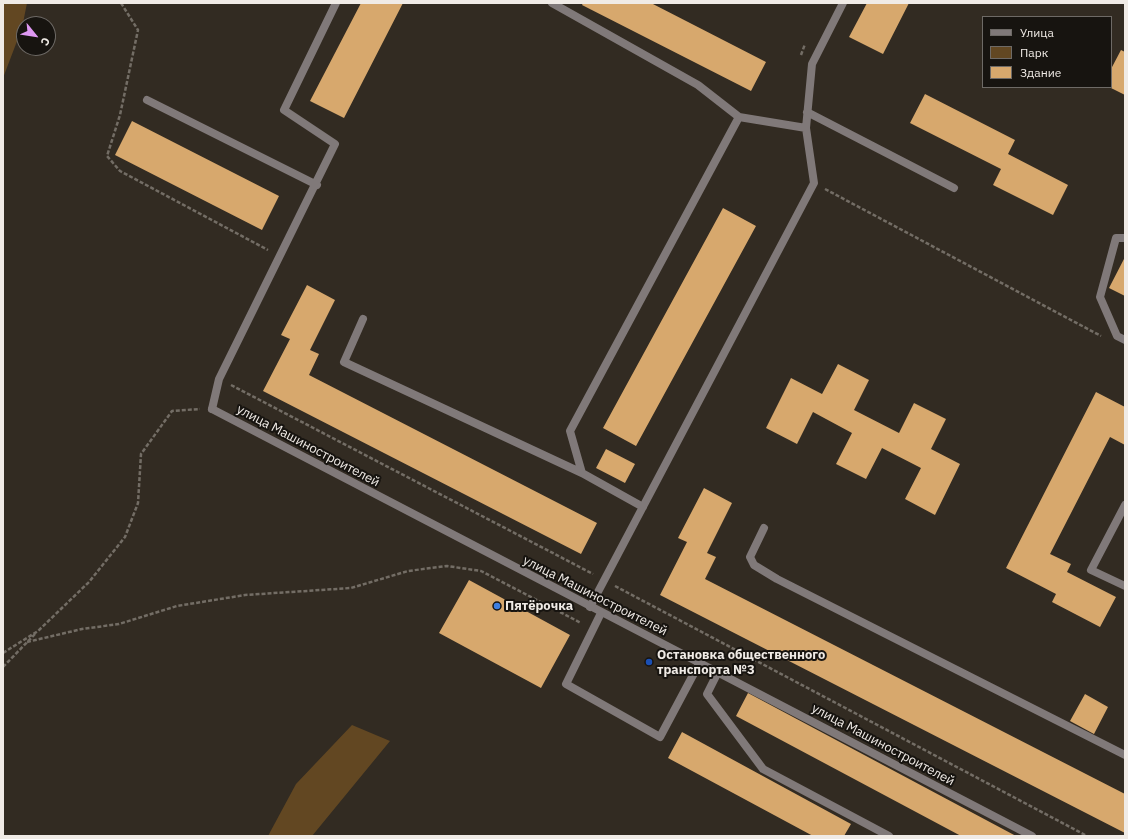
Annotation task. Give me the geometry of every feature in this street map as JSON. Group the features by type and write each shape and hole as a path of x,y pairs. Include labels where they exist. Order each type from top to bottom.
{"street":[{"path":"212,409 219,379 317,185 335,144 284,110 336,3"},
{"path":"552,3 698,85 738,117 806,128"},
{"path":"590,607 814,183 806,128 812,64 843,3"},
{"path":"147,100 317,185"},
{"path":"808,112 954,188"},
{"path":"582,473 570,431 738,117"},
{"path":"1125,238 1116,238 1100,297 1117,336 1125,340"},
{"path":"363,319 344,362 582,473 643,507"},
{"name":"улица Машиностроителей","path":"212,409 601,613 700,662 1032,836"},
{"path":"1125,505 1091,570 1125,586"},
{"path":"764,528 750,557 754,565 777,579 1125,755"},
{"path":"601,613 566,684 660,737 700,662"},
{"path":"718,672 707,694 763,769 889,836"}],"path":[{"path":"121,3 138,30 120,115 107,156 120,171 280,256"},
{"path":"801,51 801,59"},
{"path":"814,183 1105,338"},
{"path":"219,379 604,580 1087,836"},
{"path":"3,666 89,582 125,537 138,503 141,454 172,411 212,409"},
{"path":"27,642 82,629 119,624 177,606 244,595 351,588 408,571 447,566 481,572 593,629"},
{"path":"592,574 596,567"},
{"path":"3,653 38,631"}],"green space":[{"path":"3,3 27,3 24,16 16,16 16,44 3,78"},
{"path":"352,725 390,741 312,836 268,836 296,784"}],"building":[{"path":"361,3 403,3 344,118 310,101"},
{"path":"583,3 651,3 766,62 751,91 582,5"},
{"path":"867,3 909,3 883,54 849,37"},
{"path":"1121,50 1125,52 1125,95 1111,88 1112,67"},
{"path":"925,94 1015,140 1008,154 1068,185 1053,215 993,185 1001,169 910,123"},
{"path":"132,121 279,196 262,230 115,155"},
{"path":"723,208 756,226 636,446 603,428"},
{"path":"1125,257 1125,296 1109,288"},
{"path":"307,285 335,300 310,350 319,354 309,375 597,523 581,554 263,391 290,339 281,335"},
{"path":"838,364 869,380 854,410 899,433 914,403 946,419 931,449 960,464 935,515 905,499 921,468 882,448 866,479 836,464 852,433 813,412 797,444 766,428 791,378 822,394"},
{"path":"1096,392 1125,407 1125,445 1110,437 1050,554 1071,564 1067,572 1116,597 1100,627 1052,602 1056,594 1006,568"},
{"path":"606,449 635,464 625,483 596,468"},
{"path":"704,488 732,503 707,553 716,557 705,579 1125,794 1125,833 660,595 687,542 678,538"},
{"path":"469,580 570,635 541,688 439,633"},
{"path":"748,693 1016,836 961,836 736,716"},
{"path":"1085,694 1108,707 1094,734 1070,721"},
{"path":"682,732 851,824 844,836 813,836 668,758"}],"place":[{"name":"Пятёрочка","path":"497,606"},
{"name":"Остановка общественного транспорта №3","path":"649,662"}]}
